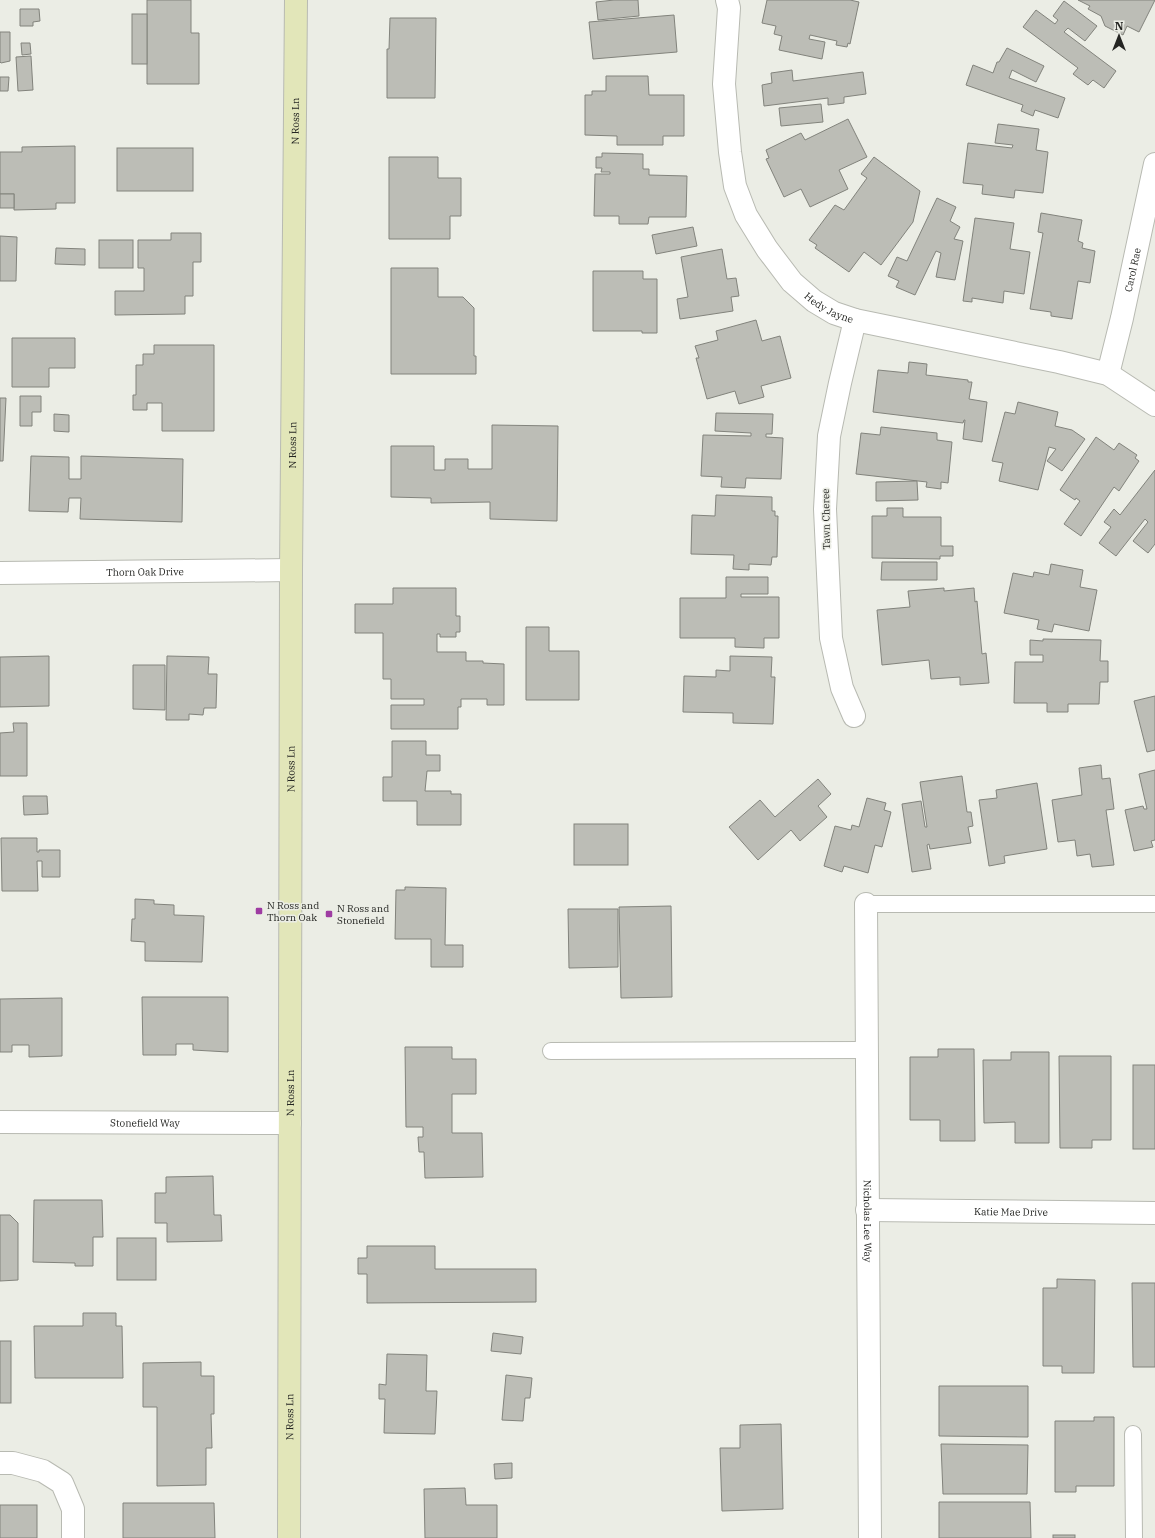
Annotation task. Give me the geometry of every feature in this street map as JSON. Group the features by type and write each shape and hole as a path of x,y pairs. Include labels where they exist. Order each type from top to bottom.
{"main road":[{"name":"N Ross Ln","path":"289,1538 291,570 296,0"}],"street":[{"name":"Hedy Jayne","path":"727,0 729,8 724,84 730,152 735,186 746,215 767,250 792,282 814,301 834,314 855,320 1059,362 1108,374 1155,405"},
{"name":"Carol Rae","path":"1108,374 1122,318 1155,164"},
{"name":"Tawn Cheree","path":"854,716 842,688 831,638 824,509 829,436 855,320"},
{"name":"Thorn Oak Drive","path":"0,573 291,570"},
{"name":"Nicholas Lee Way","path":"866,904 866,1210 870,1538"},
{"name":"Stonefield Way","path":"0,1122 290,1123"},
{"name":"Katie Mae Drive","path":"866,1210 1155,1212"},
{"path":"0,1463 13,1463 42,1471 62,1483 73,1509 73,1538"}],"lane":[{"path":"866,904 1155,904"},
{"path":"551,1051 866,1050"},
{"path":"1133,1434 1134,1538"}],"building":[{"path":"147,0 191,0 191,33 199,33 199,84 147,84"},
{"path":"638,0 639,16 598,20 596,2"},
{"path":"767,0 850,0 859,2 850,44 848,43 847,47 836,45 837,41 810,35 809,39 825,42 822,59 779,50 782,36 774,34 776,26 762,23"},
{"path":"1078,0 1155,0 1139,32 1127,26 1123,35 1105,26 1101,16 1088,9 1090,6"},
{"path":"1064,1 1097,26 1085,41 1068,28 1064,32 1116,71 1104,88 1093,80 1088,85 1073,74 1078,68 1023,27 1036,10 1055,24 1058,20 1053,16"},
{"path":"20,9 39,9 40,21 33,22 33,26 20,26"},
{"path":"132,14 147,14 147,64 132,64"},
{"path":"674,15 677,52 593,59 589,22"},
{"path":"390,18 436,18 435,98 387,98 387,49 389,49"},
{"path":"0,32 10,32 10,61 1,63 0,62"},
{"path":"21,43 30,43 31,54 22,55"},
{"path":"1007,48 1044,66 1036,82 1012,70 1009,78 1065,98 1058,118 1035,110 1033,116 1021,111 1023,105 966,85 973,65 993,73 997,62 999,62"},
{"path":"31,56 33,90 18,91 16,57"},
{"path":"792,70 793,81 863,72 866,94 844,97 844,103 828,105 828,98 764,106 762,85 772,83 771,73"},
{"path":"606,76 648,76 649,95 684,95 684,136 663,136 663,145 617,145 617,136 585,135 585,95 592,95 592,91 606,91"},
{"path":"0,77 9,77 8,91 0,91"},
{"path":"821,104 823,122 781,126 779,108"},
{"path":"848,119 867,157 839,170 848,189 810,207 801,189 784,197 766,159 769,158 766,150 801,133 805,140"},
{"path":"998,124 1039,129 1036,150 1048,152 1043,193 1015,190 1014,198 982,194 983,185 963,183 968,143 1012,148 1013,145 995,143"},
{"path":"75,146 75,203 56,203 56,209 14,210 14,194 0,194 0,152 22,152 22,147"},
{"path":"117,148 193,148 193,191 117,191"},
{"path":"602,153 643,154 643,169 649,169 649,175 687,176 686,217 649,217 648,224 619,224 619,216 594,216 595,174 610,174 610,172 601,172 602,168 596,168 596,157 602,157"},
{"path":"389,157 438,157 438,178 461,178 461,216 450,216 450,239 389,239"},
{"path":"874,157 920,191 913,222 881,265 864,252 849,272 815,248 817,245 809,240 835,205 844,210 867,178 861,174"},
{"path":"0,194 14,194 14,208 0,208"},
{"path":"937,198 956,207 950,221 960,227 954,239 963,241 955,280 936,277 941,253 936,251 915,295 896,287 899,281 888,276 897,257 907,261"},
{"path":"1041,213 1082,220 1078,241 1083,243 1082,248 1095,251 1090,283 1078,281 1072,319 1051,316 1051,312 1030,309 1043,233 1038,232"},
{"path":"975,218 1014,223 1010,249 1030,252 1024,294 1004,291 1003,303 972,298 972,302 963,301"},
{"path":"693,227 697,246 656,254 652,235"},
{"path":"171,233 201,233 201,262 193,262 193,296 185,296 185,314 115,315 115,291 144,291 144,268 138,268 138,240 171,240"},
{"path":"0,236 17,237 16,281 0,281"},
{"path":"99,240 133,240 133,268 99,268"},
{"path":"56,248 85,249 85,265 55,264"},
{"path":"722,249 727,279 736,278 739,296 731,297 733,311 680,319 677,299 688,297 681,257"},
{"path":"391,268 438,268 438,297 463,297 474,308 474,356 476,356 476,374 391,374"},
{"path":"593,271 643,271 643,279 657,279 657,333 642,333 642,331 593,331"},
{"path":"756,320 762,341 780,336 791,378 761,386 764,397 739,404 735,391 707,399 696,358 699,358 695,346 718,340 716,331"},
{"path":"12,338 75,338 75,368 49,368 49,387 12,387"},
{"path":"154,345 214,345 214,431 162,431 162,403 147,403 147,410 133,410 133,395 136,395 136,365 143,365 143,354 154,354"},
{"path":"909,362 927,364 926,375 968,380 968,382 972,382 969,399 987,402 982,442 963,439 965,420 963,423 873,412 878,370 908,373"},
{"path":"20,396 41,396 41,412 32,412 32,426 20,426"},
{"path":"0,398 6,398 3,461 0,461"},
{"path":"1018,402 1058,412 1055,426 1072,430 1085,439 1062,471 1047,461 1056,449 1049,447 1038,490 999,481 1003,463 992,461 1005,412 1015,414"},
{"path":"716,413 773,414 772,434 766,434 766,437 783,438 781,479 746,478 745,488 721,487 722,477 701,476 703,435 751,436 751,433 715,431"},
{"path":"54,414 69,415 69,432 54,431"},
{"path":"492,425 558,426 557,521 490,519 490,502 431,503 431,498 391,497 391,446 434,446 434,470 445,470 445,459 468,459 468,469 492,469"},
{"path":"881,427 937,433 937,440 952,442 948,483 941,482 941,489 926,487 927,482 856,474 861,433 880,435"},
{"path":"1096,437 1114,450 1119,443 1137,455 1135,458 1139,461 1119,491 1114,487 1081,536 1064,524 1080,501 1076,498 1075,500 1060,490"},
{"path":"31,456 69,457 69,479 81,479 81,456 183,459 182,522 80,519 81,498 69,498 68,512 29,511"},
{"path":"1155,470 1155,544 1148,553 1133,541 1148,522 1145,519 1116,556 1099,543 1111,527 1104,522 1114,509 1120,515"},
{"path":"917,481 918,500 876,501 876,482"},
{"path":"716,495 772,497 772,511 775,511 775,516 778,516 777,557 772,557 771,565 749,564 749,570 733,569 734,555 691,554 692,515 715,516"},
{"path":"887,508 903,508 903,517 941,517 941,546 953,546 953,556 940,556 940,559 872,558 872,516 887,516"},
{"path":"882,562 937,562 937,580 881,580"},
{"path":"1051,564 1083,570 1080,587 1097,590 1089,631 1054,624 1052,632 1037,629 1039,620 1004,613 1013,573 1033,577 1034,572 1049,575"},
{"path":"726,577 768,577 768,594 741,594 741,597 779,597 779,638 764,638 764,648 735,647 735,638 680,638 680,598 726,598"},
{"path":"393,588 456,588 456,616 460,616 460,632 456,632 456,637 440,637 440,634 437,634 437,652 466,652 466,661 483,661 483,663 504,664 504,705 487,705 487,699 461,699 461,707 458,707 458,729 391,729 391,705 424,705 424,699 391,699 391,679 383,679 383,633 355,633 355,604 393,604"},
{"path":"944,588 944,591 974,588 975,602 977,601 982,654 986,653 989,683 960,685 960,677 931,679 929,660 882,665 877,610 910,607 908,591"},
{"path":"526,627 549,627 549,651 579,651 579,700 526,700"},
{"path":"1043,639 1101,640 1100,661 1108,661 1108,682 1100,682 1099,704 1068,704 1068,712 1047,712 1047,703 1014,703 1015,662 1043,662 1043,655 1030,655 1030,640 1043,641"},
{"path":"49,656 49,706 0,707 0,657"},
{"path":"167,656 209,657 208,674 217,674 216,708 204,708 203,715 189,714 189,720 166,720"},
{"path":"730,656 772,657 771,677 775,677 773,724 733,723 733,713 683,712 684,676 716,677 716,670 730,671"},
{"path":"133,665 165,665 165,710 133,709"},
{"path":"1155,696 1155,750 1147,752 1134,701"},
{"path":"13,723 27,723 27,776 0,776 0,733 14,732"},
{"path":"392,741 426,741 426,755 440,755 440,771 427,771 425,791 451,791 451,794 461,794 461,825 417,825 417,801 383,801 383,777 392,777"},
{"path":"1101,765 1102,779 1110,778 1114,809 1106,810 1114,865 1092,867 1090,854 1077,856 1075,840 1058,842 1052,800 1082,795 1079,768"},
{"path":"1155,770 1155,840 1151,841 1153,847 1134,851 1125,810 1143,806 1144,809 1147,809 1139,774"},
{"path":"962,776 967,812 971,812 973,826 968,827 971,843 930,849 929,844 927,845 931,869 912,872 902,804 921,801 925,827 927,827 920,782"},
{"path":"818,779 831,794 818,806 827,817 800,841 791,830 758,860 729,827 760,800 775,817"},
{"path":"1037,783 1047,849 1004,856 1005,863 989,866 979,800 997,798 996,790"},
{"path":"23,796 47,796 48,814 24,815"},
{"path":"867,798 886,803 884,810 891,812 882,847 875,845 868,873 844,866 842,872 824,866 835,826 851,830 852,825 859,827"},
{"path":"574,824 628,824 628,865 574,865"},
{"path":"1,838 37,838 37,852 39,852 39,850 60,850 60,877 42,877 42,861 37,861 38,891 2,891"},
{"path":"405,887 446,888 445,945 463,945 463,967 431,967 431,939 395,939 396,890 405,890"},
{"path":"135,899 154,900 154,904 174,905 174,915 204,916 202,962 145,961 145,942 131,941 132,919 135,919"},
{"path":"671,906 672,997 621,998 619,907"},
{"path":"568,909 618,909 618,967 569,968"},
{"path":"142,997 228,997 228,1052 193,1050 193,1044 176,1044 176,1055 143,1055"},
{"path":"62,998 62,1056 29,1057 29,1045 12,1045 12,1052 0,1052 0,999"},
{"path":"405,1047 452,1047 452,1059 476,1059 476,1094 452,1094 452,1133 482,1133 483,1177 425,1178 424,1152 419,1152 418,1137 423,1137 423,1127 406,1127"},
{"path":"938,1049 974,1049 975,1141 940,1141 940,1120 910,1120 910,1057 938,1057"},
{"path":"1011,1052 1049,1052 1049,1143 1015,1143 1015,1122 984,1123 983,1060 1011,1060"},
{"path":"1059,1056 1111,1056 1111,1140 1092,1140 1092,1148 1060,1148"},
{"path":"1133,1065 1155,1065 1155,1149 1133,1149"},
{"path":"213,1176 214,1215 221,1215 222,1241 167,1242 167,1223 155,1223 155,1193 166,1193 166,1177"},
{"path":"34,1200 102,1200 103,1237 93,1237 93,1266 75,1266 75,1263 33,1262"},
{"path":"0,1215 10,1215 18,1223 18,1280 0,1281"},
{"path":"117,1238 156,1238 156,1280 117,1280"},
{"path":"367,1246 435,1246 435,1269 536,1269 536,1302 367,1303 367,1274 358,1274 358,1258 367,1258"},
{"path":"1057,1279 1095,1280 1094,1373 1062,1373 1062,1366 1043,1366 1043,1288 1057,1288"},
{"path":"1132,1283 1155,1283 1155,1367 1133,1367"},
{"path":"83,1313 116,1313 116,1326 122,1326 123,1378 35,1378 34,1326 83,1326"},
{"path":"493,1333 523,1337 521,1354 491,1351"},
{"path":"0,1341 11,1341 11,1403 0,1403"},
{"path":"387,1354 427,1355 426,1391 437,1391 435,1434 384,1433 385,1399 379,1399 379,1384 386,1385"},
{"path":"201,1362 201,1376 214,1376 214,1414 211,1414 212,1448 206,1448 206,1485 157,1486 157,1407 143,1407 143,1363"},
{"path":"506,1375 532,1378 530,1398 525,1398 523,1421 502,1420"},
{"path":"939,1386 1028,1386 1028,1437 939,1436"},
{"path":"1094,1417 1114,1417 1114,1486 1076,1486 1076,1492 1055,1492 1055,1421 1094,1421"},
{"path":"781,1424 783,1509 722,1511 720,1448 740,1448 740,1425"},
{"path":"941,1444 1028,1445 1027,1494 943,1494"},
{"path":"512,1463 512,1478 495,1479 494,1464"},
{"path":"465,1488 466,1505 497,1505 497,1538 425,1538 424,1489"},
{"path":"939,1502 1030,1502 1031,1538 939,1538"},
{"path":"123,1503 214,1503 215,1538 123,1538"},
{"path":"0,1505 37,1505 37,1538 0,1538"},
{"path":"1053,1535 1075,1535 1075,1538 1053,1538"}],"place":[{"name":"N Ross and Thorn Oak","path":"259,911"},
{"name":"N Ross and Stonefield","path":"329,914"}]}
